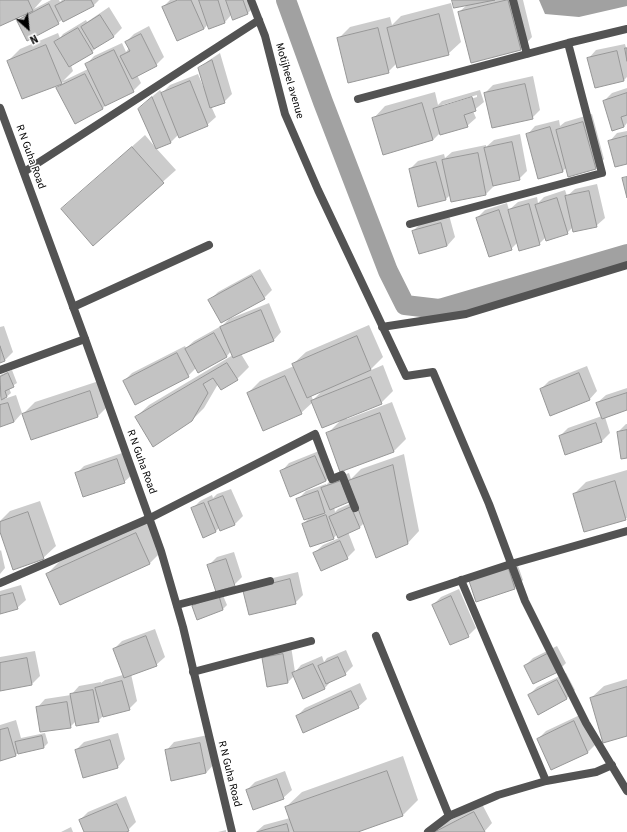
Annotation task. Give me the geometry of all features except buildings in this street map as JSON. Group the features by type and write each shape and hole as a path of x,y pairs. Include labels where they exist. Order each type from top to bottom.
{"street":[{"name":"Motijheel avenue","path":"251,0 265,36 285,114 318,190 406,376 433,372 489,504 511,564"},
{"path":"513,0 527,54"},
{"path":"24,172 259,20"},
{"path":"358,99 568,42 627,29"},
{"path":"410,224 602,173 568,42"},
{"name":"R N Guha Road","path":"0,108 164,558 177,605 232,832"},
{"path":"73,307 209,245"},
{"path":"382,327 466,314 627,265"},
{"path":"0,370 85,339"},
{"path":"0,583 150,518 315,434 332,479 342,476 355,508"},
{"path":"410,597 511,564 627,531"},
{"path":"511,564 525,601 586,723 627,791"},
{"path":"461,580 546,782"},
{"path":"177,605 270,581"},
{"path":"376,636 449,816"},
{"path":"193,672 311,641"},
{"path":"428,832 449,816 498,796 546,782 596,772 612,766"}],"shaded area":[{"path":"539,0 627,0 627,6 579,17 545,14"}],"waterway":[{"path":"286,0 323,102 388,271 405,305 439,309 627,254"}]}
